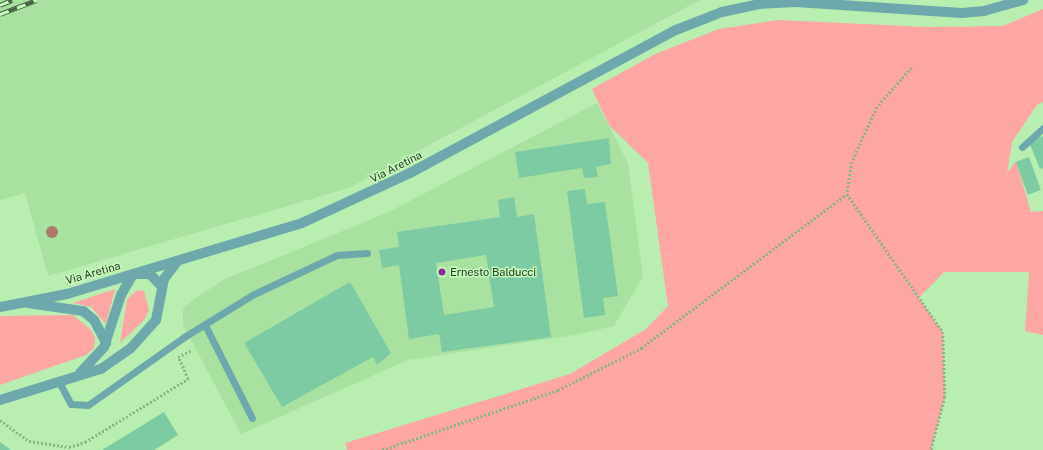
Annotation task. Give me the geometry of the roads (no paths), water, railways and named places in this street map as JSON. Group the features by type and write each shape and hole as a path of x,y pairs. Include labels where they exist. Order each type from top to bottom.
{"street":[{"name":"Via Aretina","path":"0,307 26,303 280,232 365,196 691,23 734,8 783,1 962,12 984,11 1023,0"},
{"path":"0,400 110,363 150,329 160,310 161,286 177,262"},
{"path":"80,373 98,357 106,343 121,295 133,274 150,274 161,286"},
{"path":"26,303 83,311 94,320 106,343"}],"lane":[{"path":"1022,147 1043,128"},
{"path":"58,380 71,404 88,405 205,325 254,294 328,258 345,252 366,253"},
{"path":"205,325 252,418"}],"railway":[{"path":"0,5 12,0"},
{"path":"0,14 36,0"}],"place":[{"name":"Ernesto Balducci","path":"442,272"}]}
